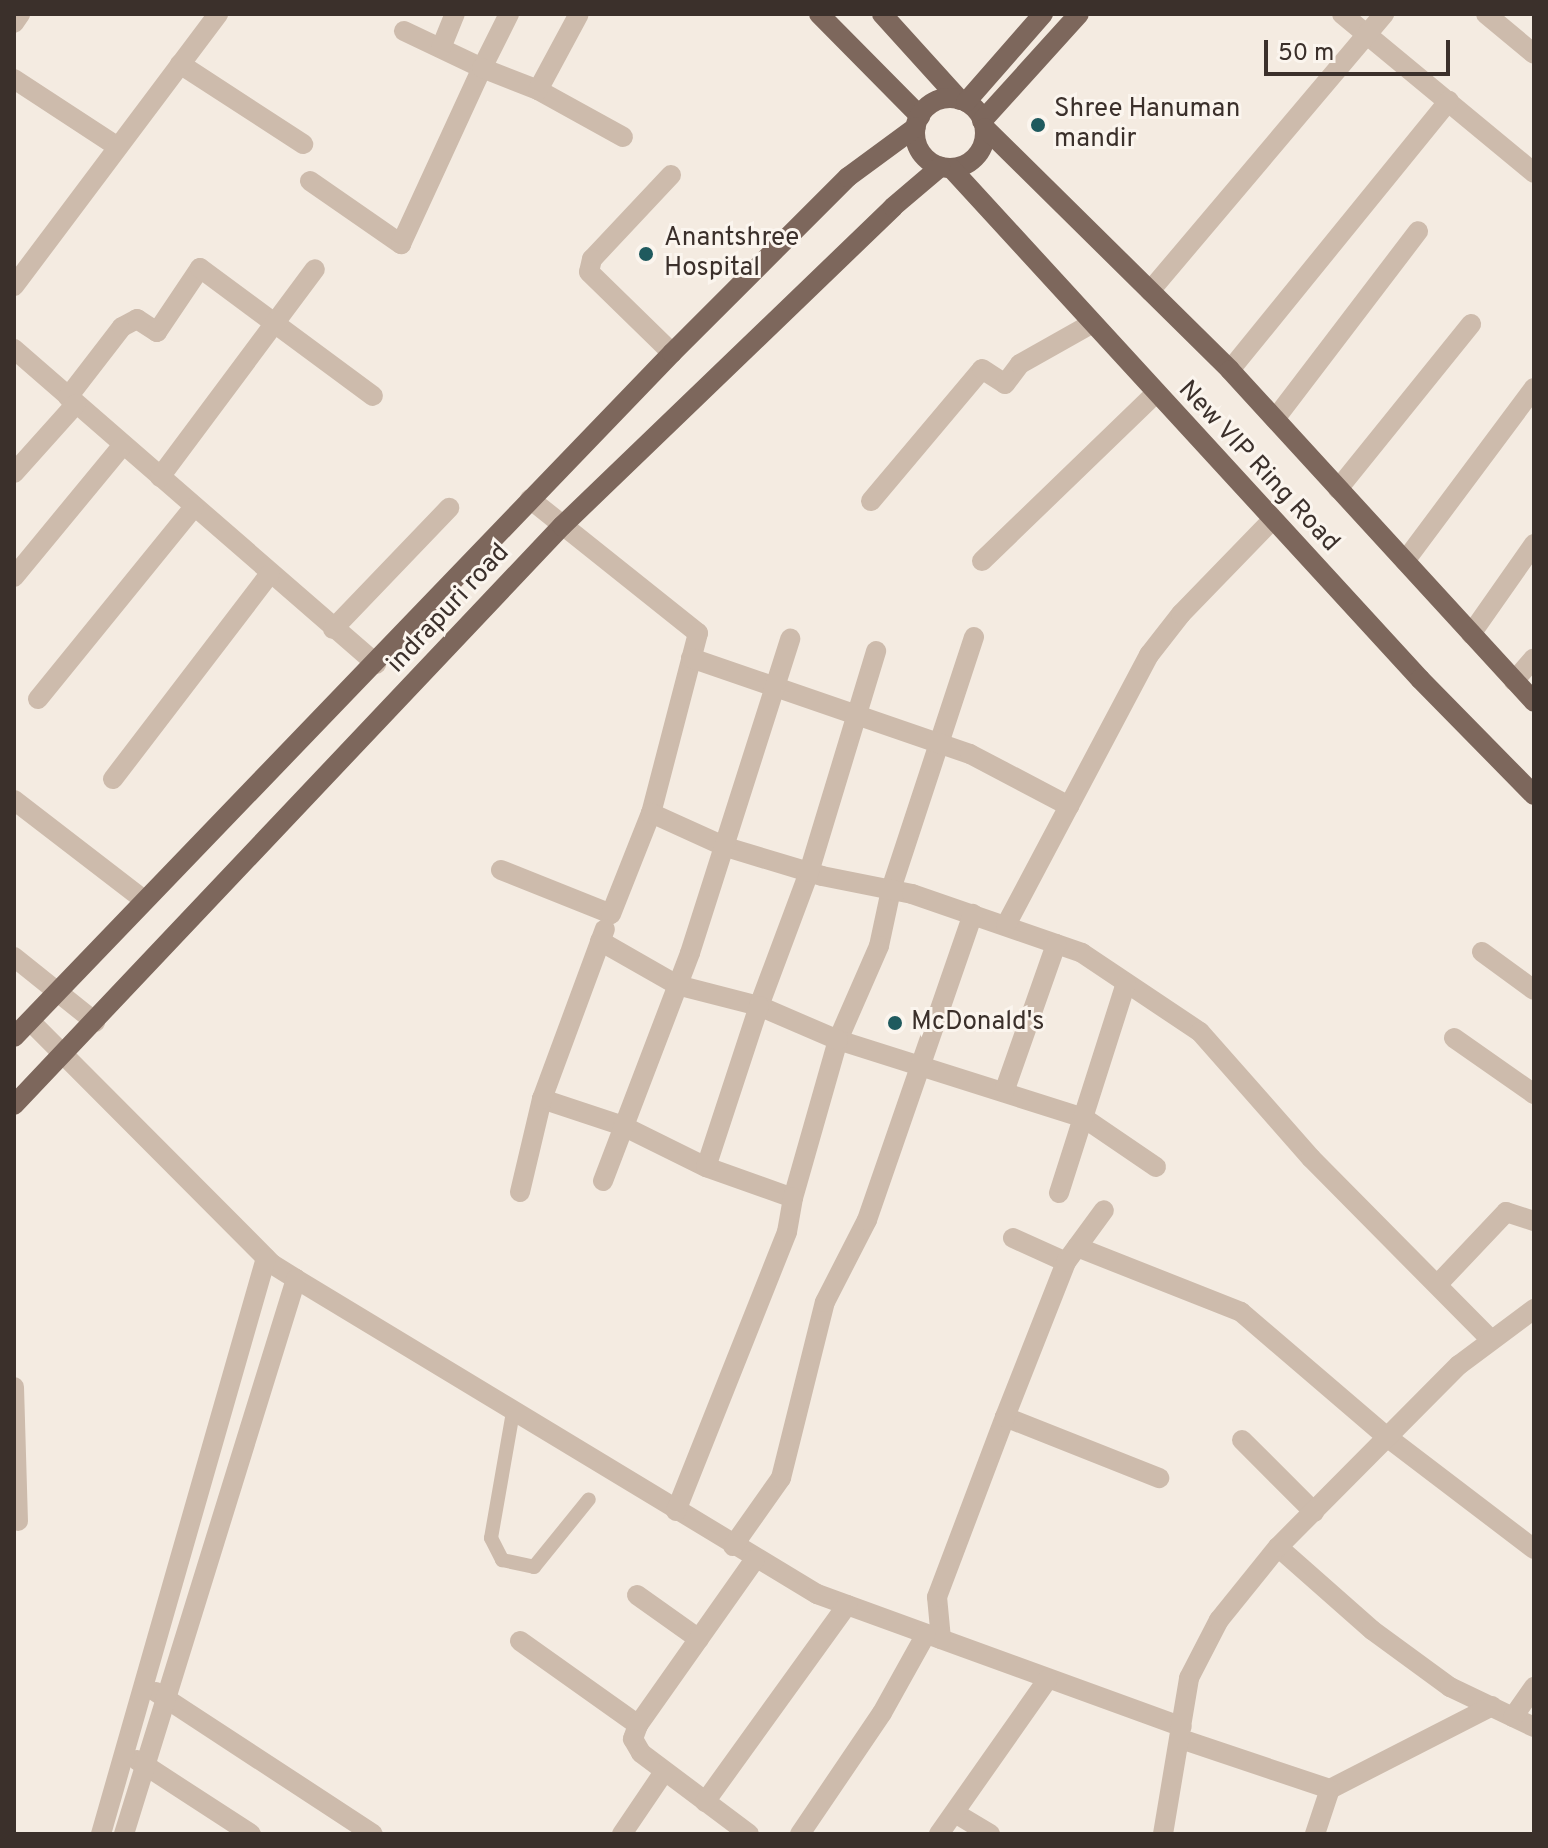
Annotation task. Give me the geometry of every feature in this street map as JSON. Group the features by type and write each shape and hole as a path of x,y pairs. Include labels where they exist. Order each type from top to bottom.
{"main road":[{"path":"819,14 918,121 922,154 946,168 980,152 984,124 1079,14"},
{"path":"882,14 984,124"},
{"path":"963,101 1043,14"},
{"path":"918,121 943,99 963,101"},
{"name":"indrapuri road","path":"14,1037 672,353 848,177 918,121"},
{"name":"New VIP Ring Road","path":"984,124 1230,370 1534,702"},
{"name":"indrapuri road","path":"14,1105 562,526 893,207 946,168"},
{"name":"New VIP Ring Road","path":"946,168 1272,520 1534,795"}],"street":[{"path":"14,23 20,14"},
{"path":"14,286 218,14"},
{"path":"441,48 455,14"},
{"path":"310,181 401,244 509,14"},
{"path":"538,90 579,14"},
{"path":"1342,14 1534,173"},
{"path":"1150,291 1384,14"},
{"path":"1486,14 1534,54"},
{"path":"404,31 482,68 538,90 623,137"},
{"path":"180,64 303,144"},
{"path":"14,79 118,147"},
{"path":"1230,370 1449,101"},
{"path":"671,175 592,259 589,272 672,353"},
{"path":"1275,419 1418,231"},
{"path":"14,473 72,401 122,327 137,319 157,332 200,268 373,396"},
{"path":"160,477 315,269"},
{"path":"871,501 982,369 1005,384 1020,364 1091,324"},
{"path":"1338,489 1471,324"},
{"path":"14,349 376,664"},
{"path":"1405,561 1534,388"},
{"path":"982,561 1155,394"},
{"path":"14,577 123,445"},
{"path":"520,1192 542,1099 651,813 691,658 695,628 530,499"},
{"path":"38,699 194,507"},
{"path":"333,629 449,508"},
{"path":"1006,925 1163,634 1272,520"},
{"path":"1471,634 1534,544"},
{"path":"113,779 270,574"},
{"path":"676,1511 787,1232 793,1198 838,1040 879,946 891,890 974,637"},
{"path":"603,1181 726,847 790,639"},
{"path":"706,1167 759,1006 809,872 876,651"},
{"path":"691,658 939,743 1069,806"},
{"path":"1514,681 1534,658"},
{"path":"14,800 145,901"},
{"path":"651,813 726,847 973,914 1082,953 1200,1032 1311,1158 1489,1338"},
{"path":"501,870 611,914"},
{"path":"733,1546 781,1478 825,1302 867,1220 973,914"},
{"path":"600,941 677,985 759,1006 838,1040 1084,1118 1156,1167"},
{"path":"1004,1092 1056,944"},
{"path":"1482,952 1534,990"},
{"path":"14,957 59,990 95,1022"},
{"path":"1059,1193 1126,983"},
{"path":"30,1021 266,1258 733,1546 847,1605 1048,1679 1330,1789 1492,1706"},
{"path":"1454,1038 1534,1094"},
{"path":"542,1099 623,1126 706,1167 793,1198"},
{"path":"800,1834 933,1637 937,1597 1005,1417 1072,1255 1104,1210"},
{"path":"1438,1284 1506,1212 1534,1221"},
{"path":"1013,1238 1241,1312 1387,1437 1534,1549"},
{"path":"101,1834 127,1754 266,1258"},
{"path":"124,1834 296,1279"},
{"path":"1163,1834 1189,1678 1219,1620 1278,1547 1387,1437 1489,1338 1534,1309"},
{"path":"14,1387 18,1521"},
{"path":"1005,1417 1159,1478"},
{"path":"1242,1440 1314,1512"},
{"path":"1278,1547 1372,1630 1450,1687 1534,1727"},
{"path":"749,1834 664,1772 633,1739 638,1725 755,1559"},
{"path":"637,1595 699,1639"},
{"path":"705,1802 847,1605"},
{"path":"520,1641 638,1725"},
{"path":"939,1834 1048,1679"},
{"path":"146,1686 373,1834"},
{"path":"1513,1717 1534,1687"},
{"path":"127,1754 251,1834"},
{"path":"622,1834 664,1772"},
{"path":"1322,1832 1330,1789"},
{"path":"955,1813 990,1834"}],"lane":[{"path":"513,1412 491,1538 502,1560 534,1567 589,1499"}],"place":[{"name":"Shree Hanuman mandir","path":"1038,125"},
{"name":"Anantshree Hospital","path":"646,254"},
{"name":"McDonald's","path":"895,1023"}]}
